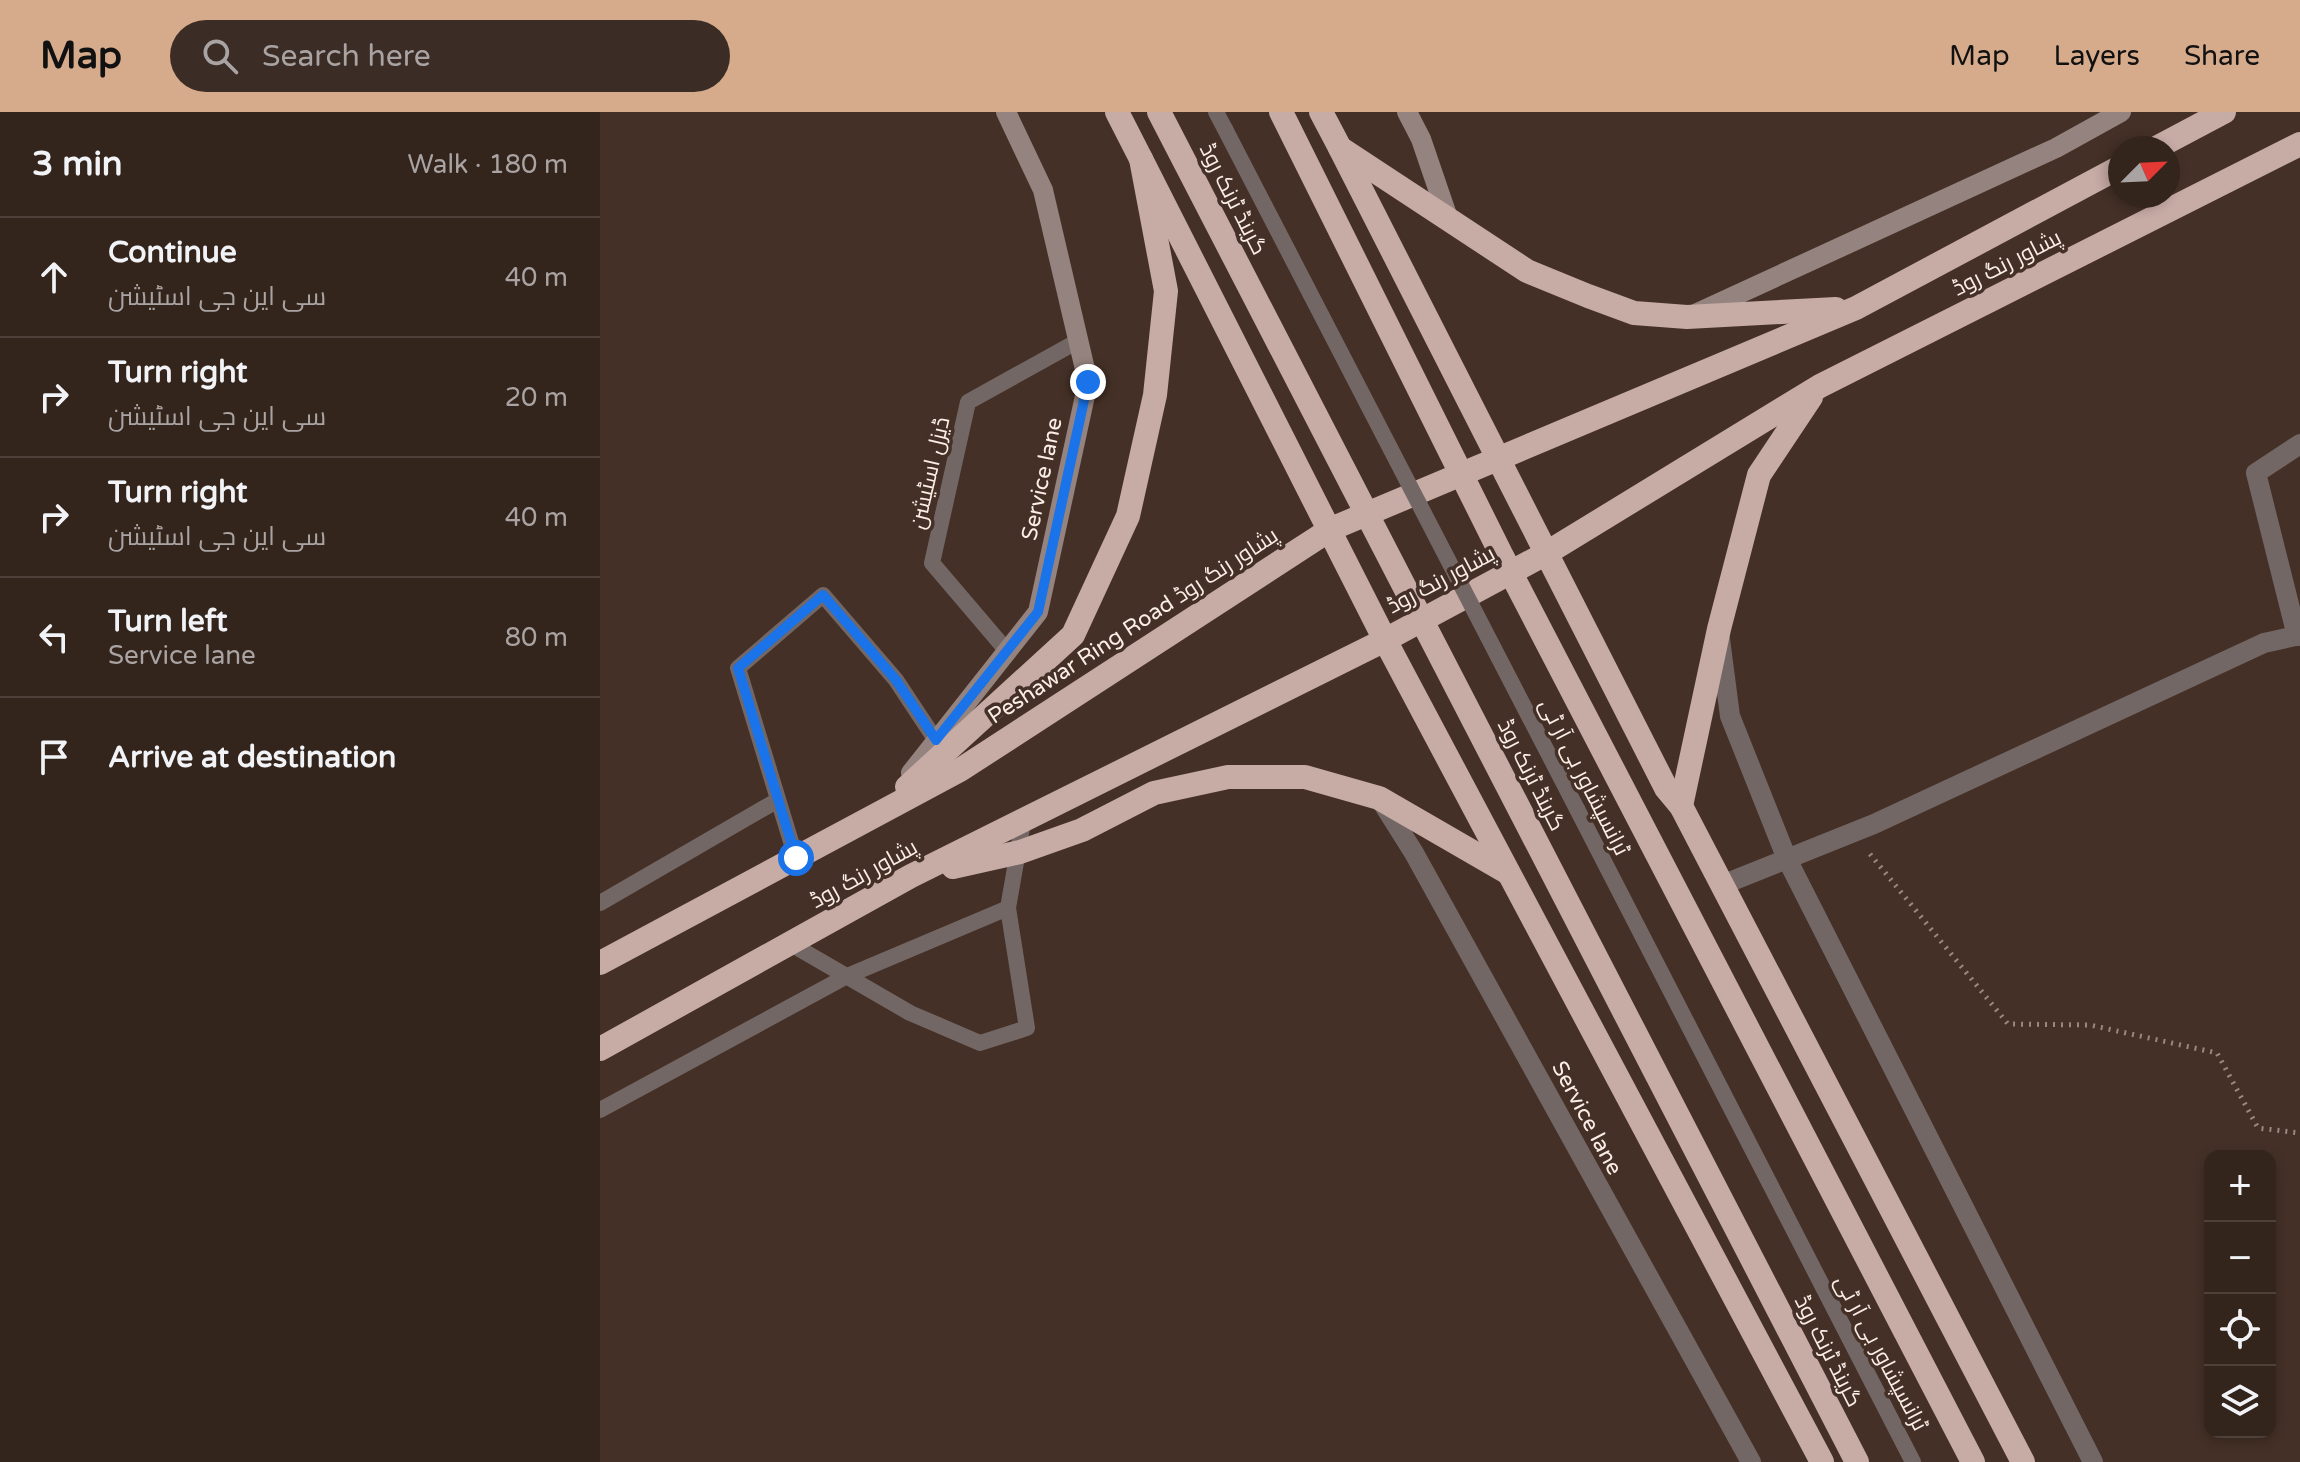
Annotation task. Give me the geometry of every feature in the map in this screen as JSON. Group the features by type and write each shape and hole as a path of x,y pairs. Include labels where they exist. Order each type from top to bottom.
{"highway":[{"path":"1117,112 1385,640 1822,1462"},
{"name":"گرینڈ ٹرنک روڈ","path":"1159,112 1857,1462"},
{"path":"1281,112 1501,554 1973,1462"},
{"path":"1321,112 1666,788 1681,806 2023,1462"},
{"path":"2179,136 2224,112"},
{"name":"پشاور رنگ روڈ","path":"600,1049 911,876 1385,640 1545,554 1820,386 2300,144"},
{"path":"1340,148 1527,271 1634,313 1687,317 1856,308"},
{"path":"947,754 1073,635 1128,516 1155,395 1166,291 1141,159"},
{"name":"پشاور رنگ روڈ","path":"1331,529 1856,308 2108,173"},
{"path":"1681,806 1719,629 1759,475 1778,442 1820,386"},
{"name":"Peshawar Ring Road پشاور رنگ روڈ","path":"947,754 1331,529"},
{"name":"پشاور رنگ روڈ","path":"600,963 879,813 947,754"},
{"path":"911,876 1020,852 1082,830 1154,793 1228,777 1305,777 1379,798 1507,872"}],"street":[{"name":"Service lane","path":"947,754 1007,651 1038,612 1088,382 1043,190 1006,112"},
{"path":"1407,112 1421,139 1449,221"},
{"path":"1687,317 2056,148 2121,112"},
{"path":"1722,885 1852,833 2264,643 2298,635 2256,473 2300,444"},
{"path":"1719,629 1730,716 1787,859 2093,1462"},
{"name":"Service lane","path":"1379,798 1414,853 1751,1462"}],"lane":[{"name":"ٹرانسپشاور بی آر ٹی","path":"1216,112 1913,1462"},
{"name":"ڈیزل اسٹیشن","path":"1007,651 932,563 968,402 1078,341"},
{"path":"796,858 738,668 823,595 896,680 947,754"},
{"path":"600,903 778,800"},
{"path":"791,944 910,1013 980,1043 1027,1028 1008,908 1023,822"},
{"path":"600,1110 847,976 1008,908"}],"path":[{"path":"1852,833 2008,1024 2090,1025 2217,1053 2258,1128 2300,1133"}],"route":[{"path":"796,858 738,668 823,595 896,680 936,740 1038,612 1088,382"}]}
